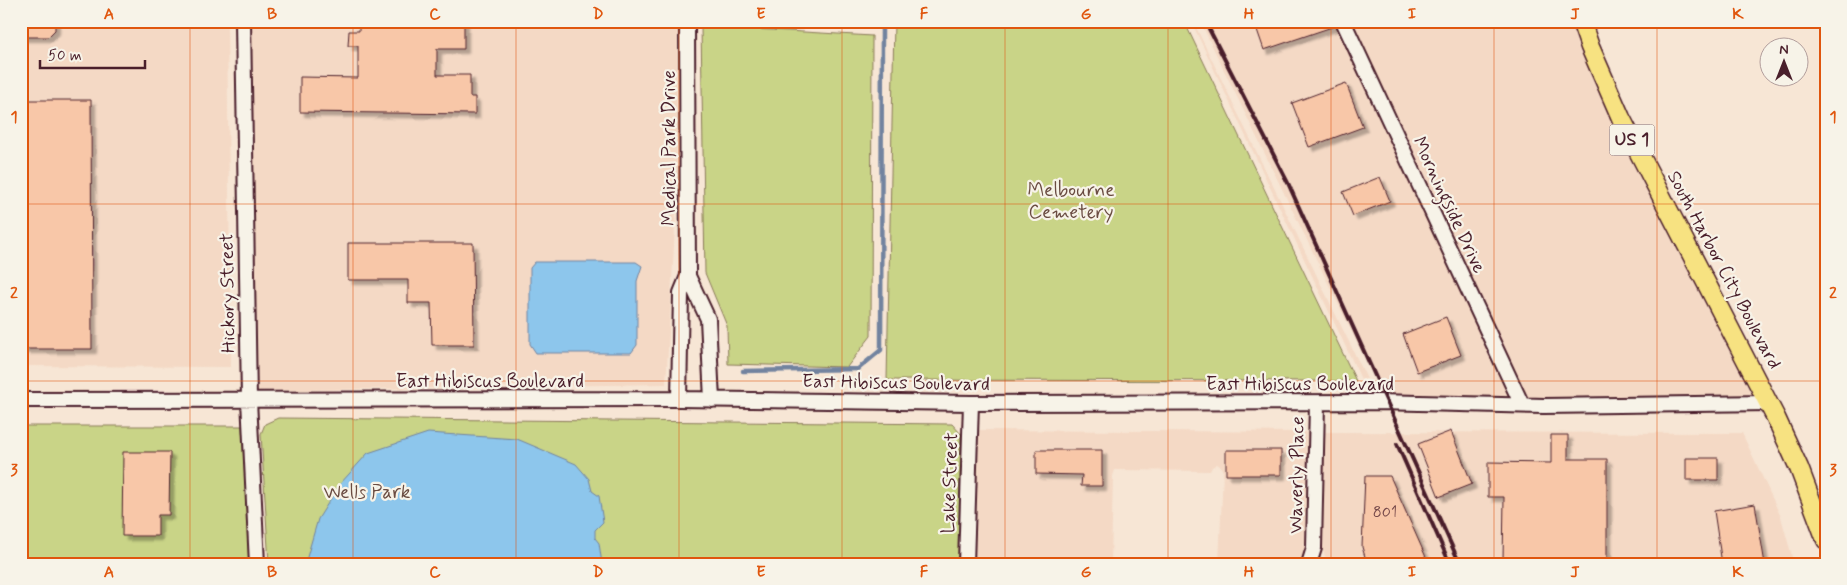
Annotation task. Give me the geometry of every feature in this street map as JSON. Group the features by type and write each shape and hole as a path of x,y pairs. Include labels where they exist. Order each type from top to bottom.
{"main road":[{"name":"South Harbor City Boulevard","path":"1581,21 1590,47 1621,118 1769,403 1799,468 1826,540"}],"street":[{"name":"Hickory Street","path":"244,21 249,400 257,564"},
{"name":"Medical Park Drive","path":"680,399 681,293 688,276 687,21"},
{"name":"Morningside Drive","path":"1343,21 1522,405"},
{"name":"Medical Park Drive","path":"688,276 708,319 712,400"},
{"name":"East Hibiscus Boulevard","path":"21,400 680,399 971,403 1378,402 1522,405 1769,403"},
{"name":"Lake Street","path":"966,564 971,403"},
{"name":"Waverly Place","path":"1309,564 1314,548 1317,403"},
{"name":"Waverly Place","path":"1314,548 1320,564"}],"shaded area":[{"path":"21,21 227,21 231,367 21,366"},
{"path":"239,21 687,21 666,384 241,391"},
{"path":"1191,21 1193,21 1367,379 1361,379"},
{"path":"1200,21 1588,21 1594,43 1775,405 1388,406"},
{"path":"977,430 1309,432 1307,543 1304,544 1306,549 1301,564 1219,564 1223,471 1217,464 1210,471 1115,470 1113,476 1111,564 973,564"},
{"path":"1324,432 1742,433 1781,517 1794,564 1328,564 1322,548 1323,544 1321,543"}],"green space":[{"name":"Melbourne Cemetery","path":"894,21 1184,21 1356,381 887,380"},
{"path":"701,26 872,36 871,336 847,367 728,364 727,326 705,273"},
{"name":"Wells Park","path":"278,418 952,424 961,434 958,564 269,564 261,434 265,424"},
{"path":"21,426 242,426 249,564 21,564"}],"water":[{"path":"535,262 636,262 642,266 637,281 637,345 631,353 536,353 530,344 530,268"},
{"path":"428,433 517,439 576,464 589,479 592,491 599,496 603,522 595,530 595,538 599,543 602,564 305,564 318,519 340,484 368,453"}],"building":[{"path":"21,21 55,21 55,30 48,37 21,37"},
{"path":"359,21 464,21 464,49 437,49 437,75 470,75 470,97 475,97 475,114 300,112 300,77 358,78 358,46 348,46 349,31 359,31"},
{"path":"1254,21 1334,21 1335,26 1264,50"},
{"path":"1346,83 1363,127 1309,147 1292,103"},
{"path":"21,100 91,100 92,349 21,349"},
{"path":"1380,177 1390,201 1353,216 1343,192"},
{"path":"348,243 473,243 474,345 432,345 431,303 408,303 408,280 348,280"},
{"path":"1446,317 1461,355 1417,372 1403,334"},
{"path":"1451,431 1472,484 1439,497 1418,444"},
{"path":"1551,435 1568,435 1568,459 1607,459 1607,563 1503,561 1504,497 1488,497 1488,462 1551,463"},
{"path":"1036,450 1102,450 1102,486 1081,486 1082,475 1036,474"},
{"path":"1226,450 1281,450 1281,475 1226,475"},
{"path":"123,452 170,452 169,515 158,515 158,536 122,536"},
{"path":"1686,458 1718,458 1718,480 1686,480"},
{"path":"1365,476 1390,476 1429,564 1366,560 1362,547"},
{"path":"1755,504 1765,564 1722,564 1714,511"}],"waterway":[{"path":"743,371 858,369 881,350 882,21"}],"railway":[{"path":"1205,21 1288,183 1460,564"},
{"path":"1397,444 1450,564"}]}
